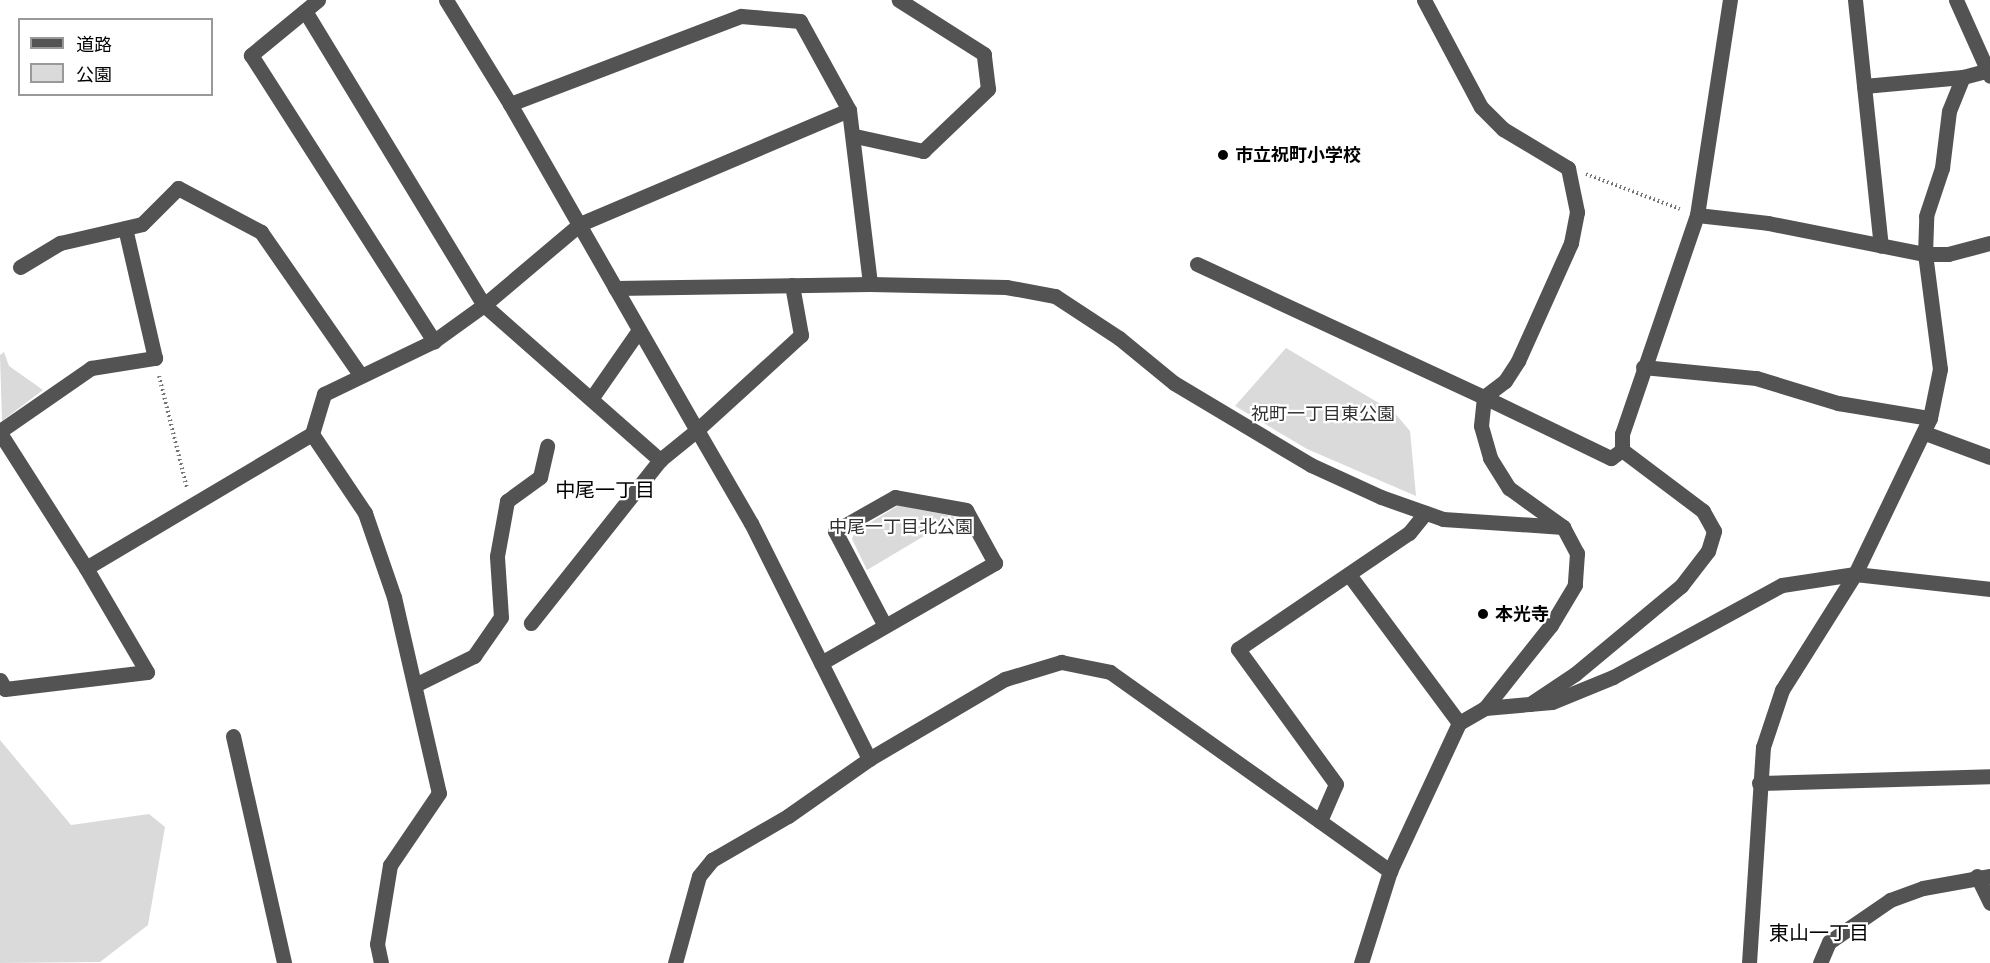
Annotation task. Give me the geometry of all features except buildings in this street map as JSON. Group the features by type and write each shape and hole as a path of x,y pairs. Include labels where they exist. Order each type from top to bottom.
{"street":[{"path":"318,0 251,55 434,341"},
{"path":"446,0 580,224 751,523 869,759"},
{"path":"855,136 923,151 988,89 984,54 899,0"},
{"path":"1361,963 1390,871 1459,723 1485,708 1551,625 1575,585 1577,553 1563,526 1509,488 1490,458 1481,426 1484,397 1505,381 1518,361 1571,243 1577,212 1568,168 1503,129 1481,107 1424,0"},
{"path":"1622,450 1622,434 1643,367 1697,215 1730,0"},
{"path":"1855,0 1881,246"},
{"path":"1864,86 1963,77 1989,72 1956,0"},
{"path":"305,11 484,305 660,460"},
{"path":"510,104 741,16 800,21 849,110 855,136 870,284"},
{"path":"1749,963 1763,747 1782,690 1855,574 1925,433 1930,418 1940,369 1925,254 1926,216 1942,168 1949,111 1963,77"},
{"path":"86,568 312,434 324,394 434,341 484,305 580,224 849,110"},
{"path":"20,267 60,243 142,224 177,188 261,232 362,376"},
{"path":"1697,215 1768,223 1925,254 1948,254 1990,243"},
{"path":"0,680 5,689 147,672 86,568 0,432 91,368 155,358 125,228"},
{"path":"1197,264 1611,458 1622,450"},
{"path":"615,288 870,284 1006,287 1055,296 1119,339 1174,383 1311,465 1443,519 1563,526"},
{"path":"531,623 660,460 698,430 801,336 792,285"},
{"path":"591,399 639,330"},
{"path":"1643,367 1756,378 1838,403 1930,418"},
{"path":"1925,433 1990,457"},
{"path":"312,434 365,513 394,597 401,642 415,685 440,793 390,865 377,944 381,963"},
{"path":"415,685 474,656 501,617 497,556 507,501 540,477 548,446"},
{"path":"1530,704 1636,625 1681,586 1708,551 1714,531 1703,511 1622,450"},
{"path":"821,663 995,563 966,510 895,497 835,531 885,626"},
{"path":"1320,821 1336,784 1238,649 1350,576 1409,533 1425,513"},
{"path":"1485,708 1552,702 1613,677 1782,585 1855,574 1990,589"},
{"path":"1350,576 1459,723"},
{"path":"675,963 699,876 712,860 788,816 869,759 1005,680 1061,662 1110,672 1390,871"},
{"path":"232,736 284,963"},
{"path":"1759,783 1990,776"},
{"path":"1820,963 1830,942 1890,900 1984,876 1990,903"}],"path":[{"path":"1568,168 1697,215"},
{"path":"155,358 191,506"}],"green space":[{"name":"祝町一丁目東公園","path":"1286,348 1394,412 1410,431 1416,496 1307,449 1235,406"},
{"path":"4,352 9,366 43,390 2,421 0,355"},
{"name":"中尾一丁目北公園","path":"899,505 956,517 867,570 852,539 855,532"},
{"path":"0,740 71,825 149,814 165,827 148,925 100,962 0,963"}],"place":[{"name":"市立祝町小学校","path":"1223,155"},
{"name":"本光寺","path":"1483,614"}],"district":[{"name":"中尾一丁目","path":"605,490"},
{"name":"東山一丁目","path":"1819,933"}]}
